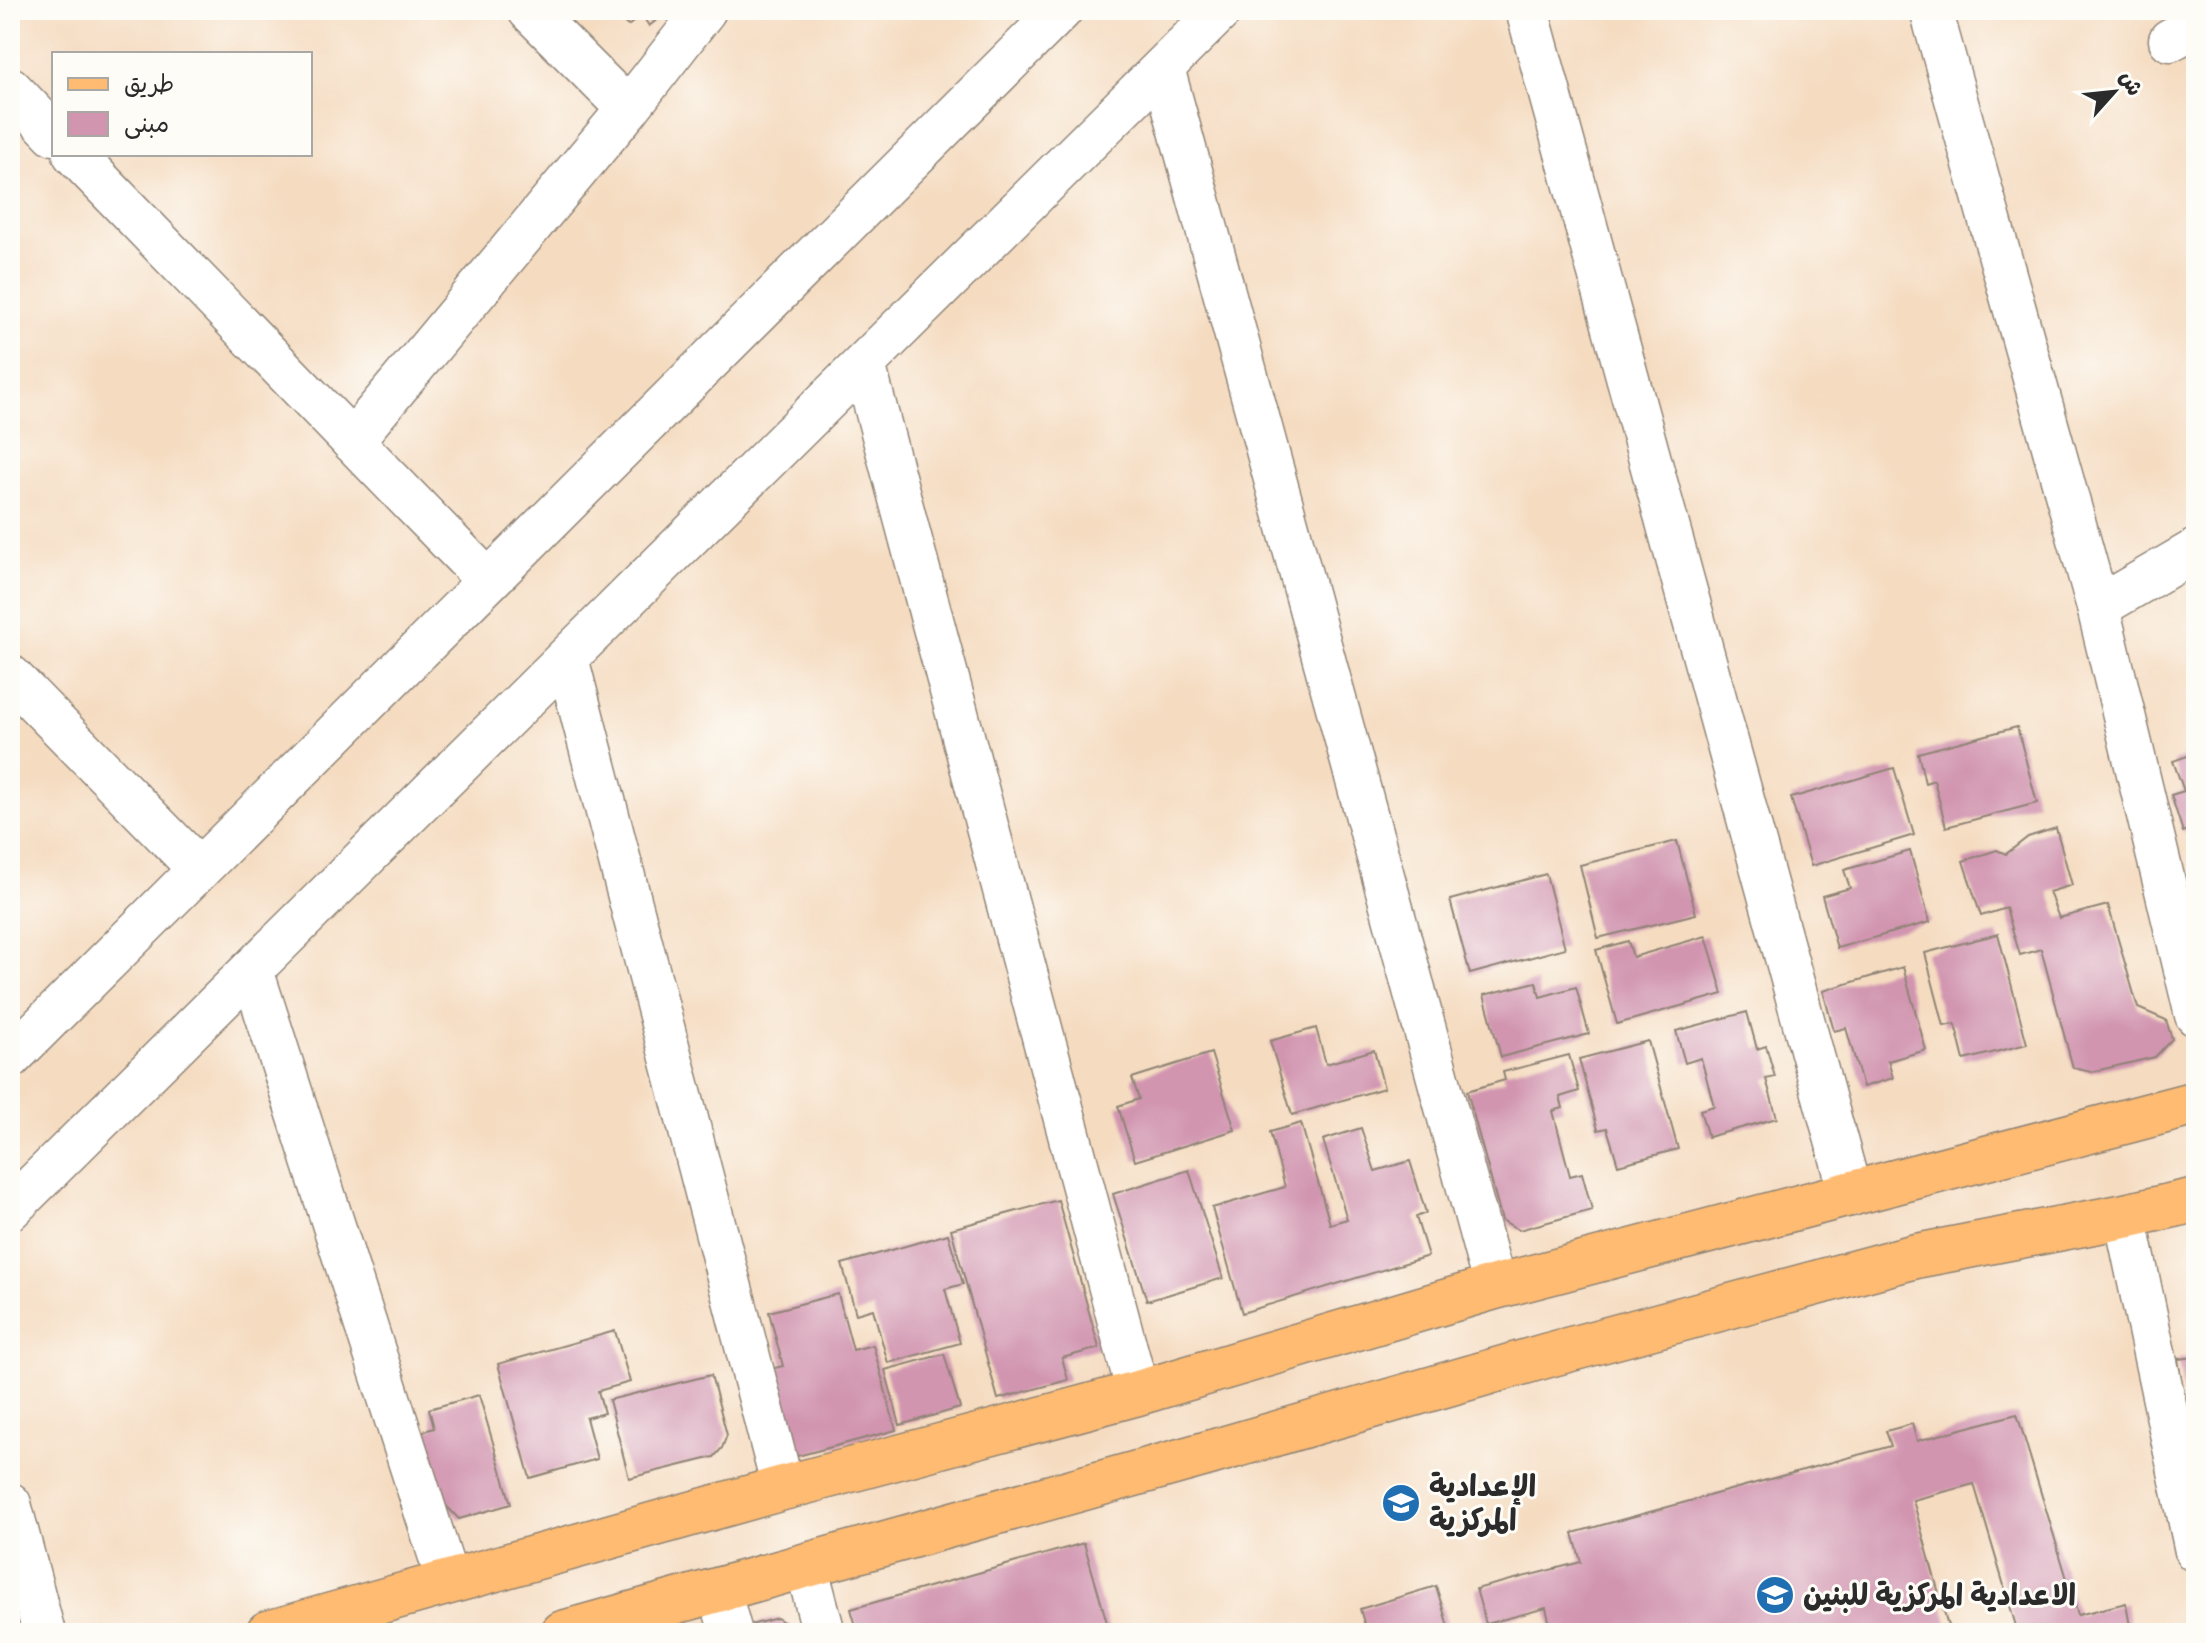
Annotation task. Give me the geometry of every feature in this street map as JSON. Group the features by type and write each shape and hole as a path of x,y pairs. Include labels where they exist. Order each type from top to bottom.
{"main road":[{"path":"268,1633 783,1488 1138,1393 1495,1287 2196,1103"},
{"path":"580,1631 1545,1356 1916,1256 2196,1200"}],"street":[{"path":"529,10 628,109"},
{"path":"352,441 628,109 705,10"},
{"path":"10,1058 1061,10"},
{"path":"10,1209 1221,10"},
{"path":"1527,10 1851,1195"},
{"path":"1931,10 2098,607 2196,1015"},
{"path":"1163,68 1495,1287"},
{"path":"10,88 52,132"},
{"path":"76,156 488,581"},
{"path":"864,364 1138,1393"},
{"path":"2098,607 2196,550"},
{"path":"567,658 783,1488"},
{"path":"10,676 199,869"},
{"path":"252,970 448,1582"},
{"path":"2125,1216 2196,1551"},
{"path":"10,1504 44,1633"},
{"path":"806,1565 824,1633"},
{"path":"719,1590 731,1633"}],"building":[{"path":"629,10 653,10 659,18 649,26 642,15 628,26 621,20"},
{"path":"2017,727 2037,803 1946,827 1934,780 1925,783 1918,753"},
{"path":"2196,753 2196,827 2183,832 2171,795 2184,791 2173,761"},
{"path":"1894,768 1914,835 1811,866 1791,798"},
{"path":"2056,828 2072,885 2049,892 2059,918 2108,905 2138,1008 2166,1020 2172,1039 2155,1057 2091,1072 2073,1068 2041,949 2020,955 2006,908 1981,916 1963,861 1997,850 2006,854 2028,837"},
{"path":"1677,841 1696,914 1598,938 1580,865"},
{"path":"1910,851 1930,922 1837,948 1822,896 1850,888 1844,870"},
{"path":"1546,874 1565,948 1470,974 1450,900"},
{"path":"1998,934 2027,1044 1964,1060 1955,1024 1944,1026 1925,953"},
{"path":"1706,936 1723,994 1617,1024 1596,950 1628,941 1633,957"},
{"path":"1903,967 1926,1050 1888,1061 1893,1078 1863,1087 1846,1028 1834,1031 1823,991"},
{"path":"1536,982 1540,997 1576,987 1589,1034 1501,1057 1484,995"},
{"path":"1747,1012 1757,1049 1766,1046 1775,1077 1766,1079 1777,1118 1708,1137 1700,1110 1714,1106 1701,1058 1685,1063 1676,1031"},
{"path":"1316,1028 1326,1064 1374,1050 1384,1088 1292,1115 1270,1041"},
{"path":"1648,1041 1678,1149 1618,1165 1607,1128 1598,1130 1579,1059"},
{"path":"1211,1053 1235,1130 1135,1161 1118,1106 1139,1099 1132,1078"},
{"path":"1569,1055 1579,1091 1560,1097 1563,1108 1553,1111 1570,1176 1582,1173 1592,1210 1519,1230 1502,1220 1467,1091 1505,1080 1503,1072"},
{"path":"1301,1123 1330,1224 1347,1219 1323,1140 1361,1128 1375,1171 1410,1161 1426,1213 1416,1217 1428,1256 1242,1313 1212,1208 1285,1187 1270,1132"},
{"path":"1189,1170 1223,1278 1147,1301 1113,1194"},
{"path":"1058,1200 1099,1348 1062,1358 1068,1380 998,1399 951,1229"},
{"path":"948,1234 963,1284 945,1289 960,1343 888,1363 873,1309 856,1314 842,1264"},
{"path":"838,1294 853,1350 873,1345 896,1430 786,1459 763,1371 783,1366 769,1312"},
{"path":"615,1331 630,1382 598,1391 604,1413 586,1418 597,1459 530,1478 498,1364"},
{"path":"944,1354 960,1408 900,1425 885,1370"},
{"path":"2196,1357 2196,1463 2194,1463 2178,1359"},
{"path":"711,1375 727,1435 722,1448 714,1457 629,1478 609,1400"},
{"path":"479,1395 511,1504 459,1519 432,1491 414,1434 434,1428 429,1409"},
{"path":"2017,1414 2078,1615 2126,1603 2131,1633 2018,1633 1974,1484 1913,1500 1950,1633 1552,1633 1546,1608 1486,1624 1476,1589 1581,1562 1573,1533 1891,1446 1886,1431 1912,1424 1917,1441"},
{"path":"1084,1543 1110,1633 858,1633 851,1609"},
{"path":"1436,1586 1450,1633 1367,1633 1360,1609"},
{"path":"777,1618 798,1633 745,1633 743,1627"}],"place":[{"name":"الإعدادية المركزية","path":"1401,1503"},
{"name":"الاعدادية المركزية للبنين","path":"1775,1595"}]}
